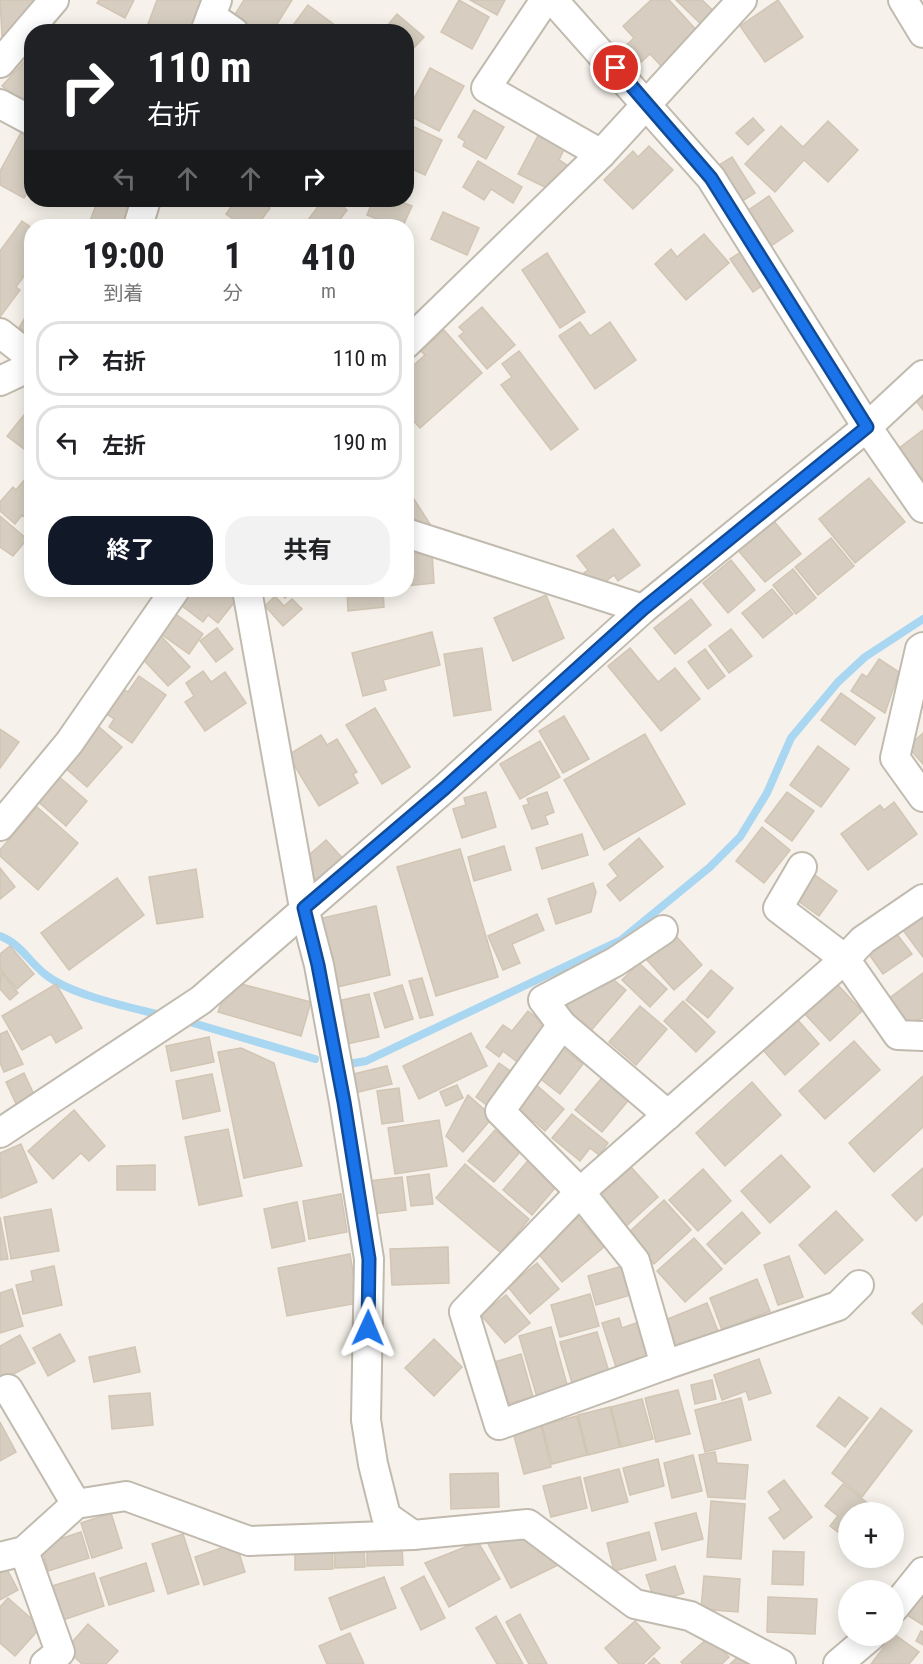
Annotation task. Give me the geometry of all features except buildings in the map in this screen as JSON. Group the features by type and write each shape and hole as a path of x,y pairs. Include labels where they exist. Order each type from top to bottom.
{"street":[{"path":"33,24 54,0"},
{"path":"545,0 486,88 601,154"},
{"path":"553,0 647,102 711,178 867,427 923,508"},
{"path":"414,336 601,154 742,0"},
{"path":"903,0 923,33"},
{"path":"0,63 24,35"},
{"path":"0,104 24,117"},
{"path":"0,333 24,352"},
{"path":"0,381 24,370"},
{"path":"0,1133 201,1000 304,908 445,788 643,609 867,427 923,375"},
{"path":"414,537 643,609"},
{"path":"0,826 69,743 170,597"},
{"path":"248,597 304,908 318,965 344,1102 369,1259 366,1420 373,1464 386,1516 414,1535"},
{"path":"923,647 920,649 895,758 923,797"},
{"path":"802,867 778,908 845,959 898,1035 923,1036"},
{"path":"859,1285 838,1306 664,1365 499,1425 464,1312 580,1191 845,959 863,940 923,899"},
{"path":"663,930 615,962 543,1000 562,1025 668,1115"},
{"path":"562,1025 500,1112 580,1191 635,1261 664,1365"},
{"path":"9,1389 76,1503"},
{"path":"45,1664 60,1652 12,1554 76,1503 126,1496 249,1541 414,1535 528,1524 635,1604 690,1616 781,1664"},
{"path":"904,1596 923,1572"},
{"path":"838,1664 859,1646"}],"waterway":[{"path":"349,1064 366,1061 621,940 710,867 740,837 767,793 791,738 838,682 865,657 923,619"},
{"path":"0,936 19,948 40,970 57,982 99,999 157,1014"},
{"path":"193,1023 315,1059"}],"route":[{"path":"368,1328 369,1259 344,1102 318,965 304,908 445,788 643,609 867,427 711,178 616,68"}]}
